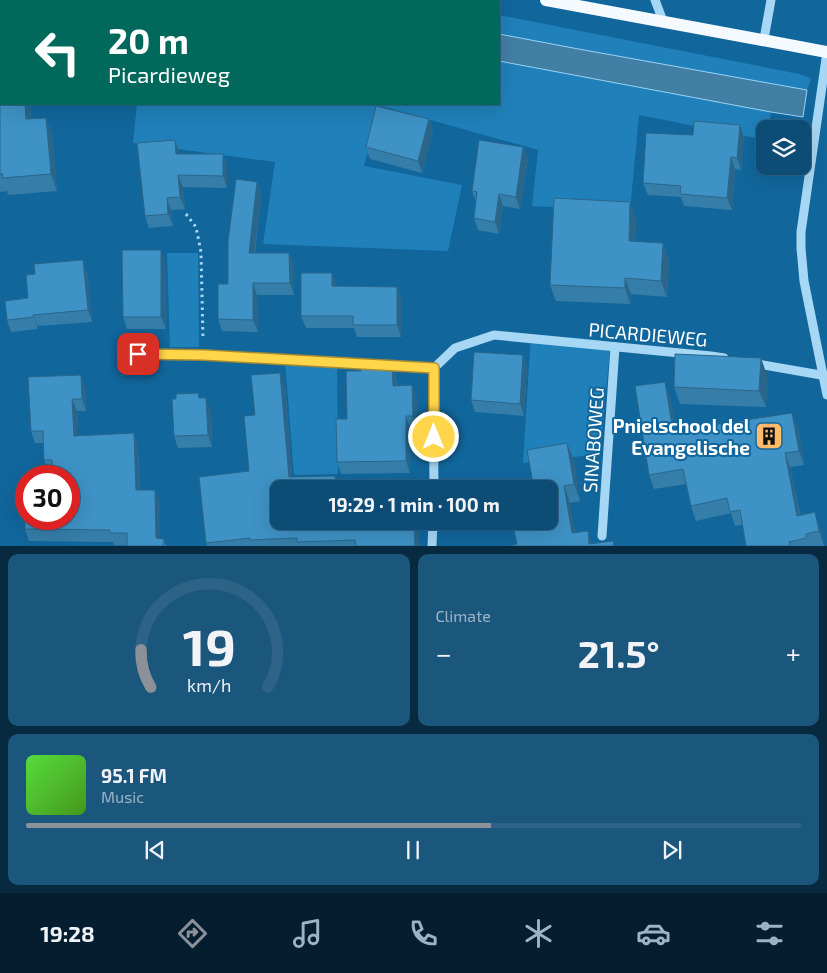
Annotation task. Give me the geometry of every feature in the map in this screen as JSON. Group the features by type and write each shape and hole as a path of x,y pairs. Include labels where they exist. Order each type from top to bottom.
{"main road":[{"path":"546,0 827,52"}],"street":[{"path":"655,0 663,21"},
{"path":"764,39 772,0"},
{"path":"827,52 822,76 816,133 801,232 804,282 825,375 827,395"},
{"name":"PICARDIEWEG","path":"434,368 455,348 494,335 711,356 825,375"},
{"name":"SINABOWEG","path":"602,536 616,347"},
{"path":"138,354 204,355 434,368 434,480"},
{"path":"432,546 433,530"}],"path":[{"path":"186,214 196,227 201,252 204,355"}],"shaded area":[{"path":"500,15 799,74 811,80 807,90 500,34"},
{"path":"500,34 807,90 803,117 500,61"},
{"path":"500,61 771,112 770,120 756,120 756,138 639,115 630,211 532,206 538,150 381,106 364,166 462,185 448,251 263,244 275,162 133,143 137,105 500,105"},
{"path":"167,253 198,253 199,347 170,347"},
{"path":"531,334 600,340 610,350 600,454 523,463"},
{"path":"285,360 337,360 338,474 294,475"}],"building":[{"path":"0,105 25,105 26,119 46,118 51,174 2,178 3,174 0,174"},
{"path":"376,106 429,119 418,161 366,147"},
{"path":"694,121 740,125 737,158 731,157 727,198 680,194 681,186 643,183 646,133 693,135"},
{"path":"175,140 176,154 223,154 223,176 178,175 180,197 167,198 168,214 145,216 137,143"},
{"path":"479,140 523,147 516,197 499,194 495,222 474,218 477,192 472,191"},
{"path":"236,179 257,182 249,253 289,253 290,283 253,283 253,320 218,319 218,284 228,284 228,242"},
{"path":"554,198 630,202 629,241 663,243 661,281 625,278 625,288 550,285"},
{"path":"122,250 161,250 161,317 123,317"},
{"path":"83,260 88,310 33,315 34,317 7,320 5,301 28,298 26,275 35,274 34,264"},
{"path":"301,273 332,273 332,286 397,287 397,325 353,325 353,316 301,316"},
{"path":"474,352 523,355 520,404 471,400"},
{"path":"675,354 761,358 759,391 674,387"},
{"path":"361,365 392,365 393,386 412,385 413,416 406,416 406,461 337,462 336,419 347,419 346,371 361,371"},
{"path":"280,373 289,477 335,476 335,480 270,480 270,530 414,530 415,546 356,546 355,540 297,542 297,538 250,540 250,538 206,543 199,477 249,471 244,416 255,415 251,375"},
{"path":"81,375 82,399 72,399 74,436 134,433 136,490 155,490 156,538 164,539 163,546 127,546 127,533 110,533 110,530 80,530 80,465 52,465 52,460 44,460 43,431 31,431 28,377"},
{"path":"665,382 673,431 792,413 799,451 785,453 797,516 815,512 819,531 806,534 806,538 789,542 790,546 746,546 740,510 730,512 727,498 691,506 683,469 649,475 635,386"},
{"path":"198,393 199,398 206,398 208,435 174,436 172,399 176,399 176,394"},
{"path":"567,443 574,484 564,486 572,533 588,531 589,544 613,541 614,546 509,546 517,544 514,530 558,530 558,480 532,480 527,450"}],"place":[{"name":"Pnielschool del Evangelische","path":"769,436"}],"route":[{"path":"138,354 204,355 434,368 434,437"}]}
